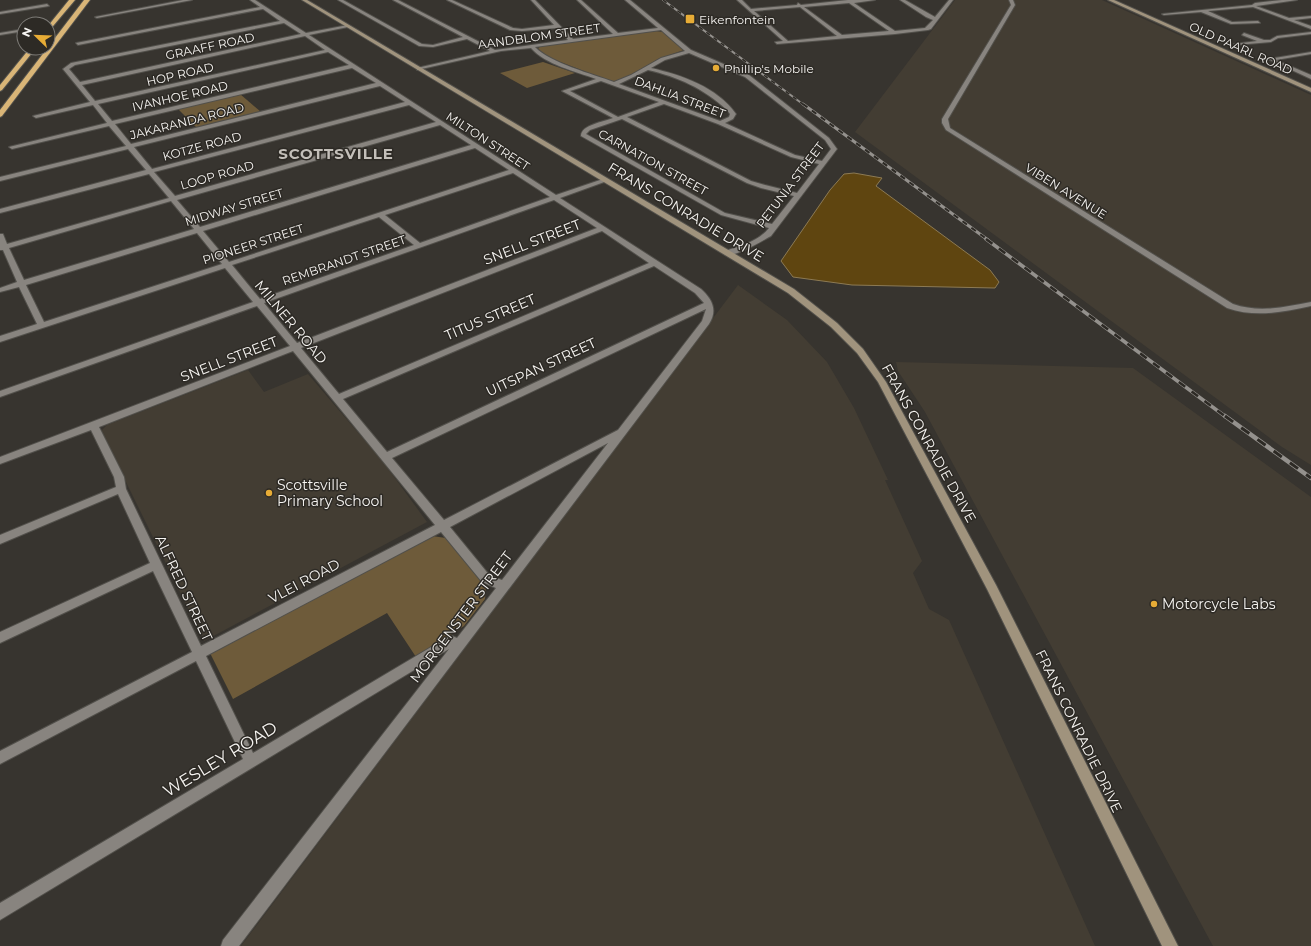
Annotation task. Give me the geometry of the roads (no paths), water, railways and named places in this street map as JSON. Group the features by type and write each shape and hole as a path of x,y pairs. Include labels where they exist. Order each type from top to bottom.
{"highway":[{"path":"56,20 72,0"},
{"path":"0,115 87,0"},
{"path":"0,89 27,56"}],"street":[{"path":"97,17 152,5 190,0"},
{"name":"MILTON STREET","path":"252,0 702,294 709,304"},
{"name":"FRANS CONRADIE DRIVE","path":"304,0 791,292 818,311 860,351 882,382 992,588 1170,946"},
{"path":"340,0 422,45 433,46 468,38"},
{"path":"395,0 493,51"},
{"path":"449,0 512,29 524,30 558,26"},
{"path":"533,0 572,40"},
{"path":"578,0 617,35"},
{"name":"PETUNIA STREET","path":"626,0 689,51 746,76 833,144 834,149 764,238 728,254"},
{"path":"739,0 787,42"},
{"path":"793,0 841,37"},
{"path":"750,10 873,0"},
{"path":"902,0 928,16 936,19"},
{"path":"777,43 926,29 929,28 950,0"},
{"name":"VIBEN AVENUE","path":"1011,0 1013,5 946,119 945,123 948,129 1230,306 1240,310 1253,312 1311,304"},
{"name":"OLD PAARL ROAD","path":"1110,0 1311,90"},
{"name":"OLD PAARL ROAD","path":"1117,0 1162,23"},
{"path":"1164,14 1253,6 1255,4 1295,0"},
{"path":"849,1 894,33"},
{"path":"0,13 47,5"},
{"path":"1253,6 1311,28"},
{"path":"78,44 264,8"},
{"path":"1201,11 1231,22 1258,22"},
{"path":"1288,19 1311,17"},
{"name":"MILNER ROAD","path":"285,22 68,66 66,69 486,579 504,586"},
{"name":"GRAAFF ROAD","path":"78,84 346,26"},
{"name":"AANDBLOM STREET","path":"419,69 493,51 662,29"},
{"path":"0,34 16,31"},
{"path":"1244,34 1264,42"},
{"path":"1236,44 1272,41 1277,37 1311,34"},
{"name":"DAHLIA STREET","path":"532,46 544,57 720,123 793,156 822,164"},
{"name":"HOP ROAD","path":"36,116 329,50"},
{"path":"614,84 633,76 663,58 689,51"},
{"path":"1311,53 1270,58 1311,77"},
{"name":"IVANHOE ROAD","path":"12,147 354,66"},
{"path":"646,68 676,75 707,90 733,114 731,118 720,123"},
{"path":"602,79 565,91 749,182 763,187 799,195"},
{"name":"JAKARANDA ROAD","path":"0,179 380,84"},
{"name":"CARNATION STREET","path":"664,102 585,130 583,135 723,214 774,227"},
{"name":"KOTZE ROAD","path":"0,211 409,103"},
{"name":"LOOP ROAD","path":"2,248 440,123"},
{"name":"MIDWAY STREET","path":"0,290 475,146"},
{"name":"PIONEER STREET","path":"0,339 513,171"},
{"name":"REMBRANDT STREET","path":"0,394 606,180"},
{"path":"380,214 419,246"},
{"name":"SNELL STREET","path":"0,461 602,229"},
{"path":"0,236 2,248 22,283 42,325"},
{"name":"TITUS STREET","path":"337,398 655,263"},
{"name":"MORGENSTER STREET","path":"228,946 706,322 710,313 709,304"},
{"name":"UITSPAN STREET","path":"386,457 709,304"},
{"name":"ALFRED STREET","path":"93,425 119,477 121,489 156,565 251,762"},
{"name":"VLEI ROAD","path":"0,758 623,431"},
{"path":"0,540 121,489"},
{"path":"0,638 156,565"},
{"name":"WESLEY ROAD","path":"0,912 452,641 460,644"}],"railway":[{"path":"663,0 804,105"},
{"path":"803,104 988,240"},
{"path":"986,239 1226,417"},
{"path":"1225,416 1311,478"}],"place":[{"name":"Eikenfontein","path":"690,19"},
{"name":"Phillip's Mobile","path":"716,68"},
{"name":"Scottsville Primary School","path":"269,493"},
{"name":"Motorcycle Labs","path":"1154,604"}],"district":[{"name":"SCOTTSVILLE","path":"336,153"}]}
